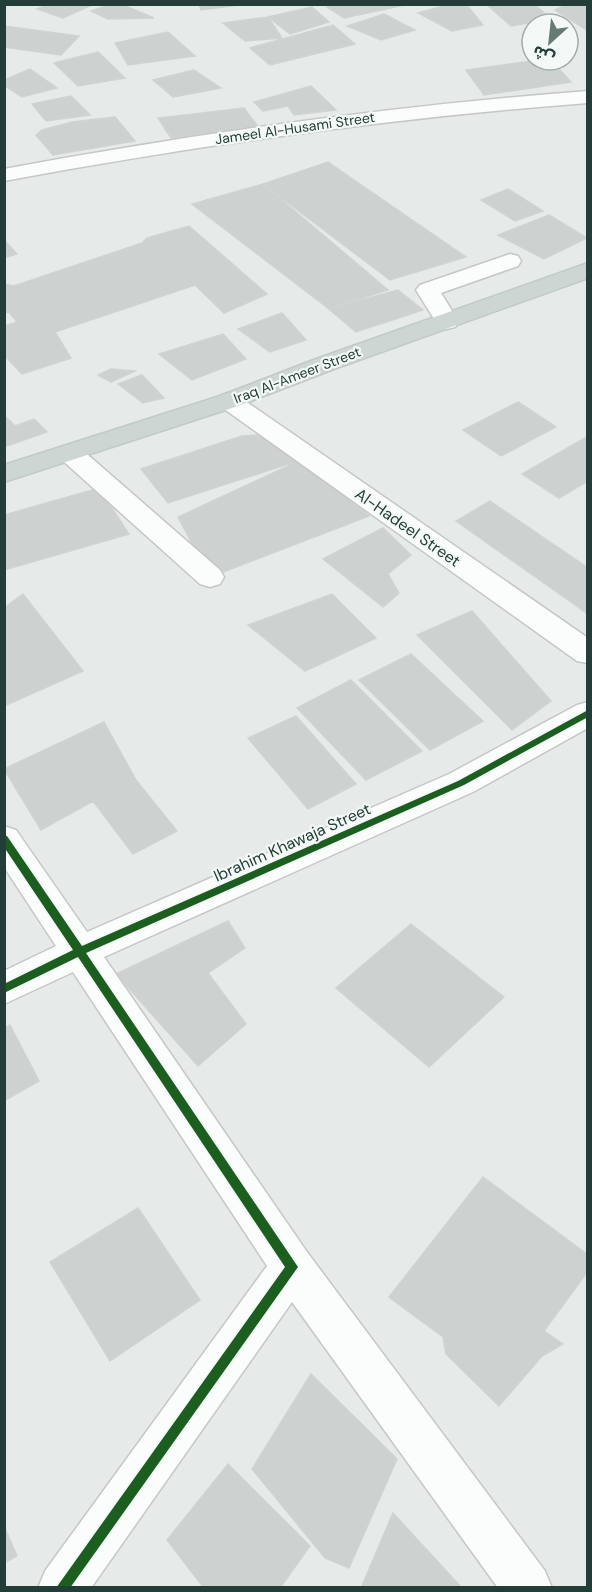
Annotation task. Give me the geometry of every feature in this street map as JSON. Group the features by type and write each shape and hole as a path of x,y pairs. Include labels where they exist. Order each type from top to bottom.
{"main road":[{"name":"Iraq Al-Ameer Street","path":"4,474 229,401 588,270"}],"street":[{"name":"Jameel Al-Husami Street","path":"4,175 126,153 336,122 588,97"},
{"path":"447,322 428,290 510,261"},
{"name":"Al-Hadeel Street","path":"229,401 588,653"},
{"path":"71,454 210,577"},
{"name":"Ibrahim Khawaja Street","path":"4,989 81,951 461,783 588,713"},
{"path":"4,839 292,1267 528,1587"},
{"path":"62,1587 292,1267"}],"building":[{"path":"50,4 94,4 63,18 37,9"},
{"path":"111,4 121,4 154,18 108,19 91,11"},
{"path":"199,4 247,4 201,10"},
{"path":"338,4 405,5 344,18 327,7"},
{"path":"451,4 466,4 483,25 452,31 418,13"},
{"path":"486,4 534,4 543,12 520,12 520,24 511,26"},
{"path":"568,4 588,6 588,31 580,26 580,12 555,10"},
{"path":"312,7 329,22 290,34 268,17"},
{"path":"384,14 415,30 381,40 347,26"},
{"path":"268,17 282,38 245,41 223,23"},
{"path":"333,25 355,44 270,65 250,48"},
{"path":"4,26 79,36 61,55 4,47"},
{"path":"168,32 195,56 128,65 115,43"},
{"path":"98,52 125,78 78,86 54,63"},
{"path":"520,63 520,72 562,72 571,82 484,95 466,70"},
{"path":"30,69 57,88 22,97 4,85 4,80"},
{"path":"194,70 221,88 173,97 153,80"},
{"path":"311,86 336,110 294,115 288,106 263,111 254,102"},
{"path":"71,96 90,115 46,121 32,104"},
{"path":"244,108 259,128 171,138 158,118"},
{"path":"115,117 135,141 53,155 36,135 42,130 72,122"},
{"path":"328,162 466,257 390,280 263,184"},
{"path":"263,184 388,290 329,309 192,204"},
{"path":"508,189 543,211 515,221 481,200"},
{"path":"549,215 587,238 544,259 498,235"},
{"path":"189,226 267,294 224,313 195,285 55,332 71,358 22,374 4,355 4,326 17,322 9,312 4,313 4,284 14,286 142,243 147,238"},
{"path":"4,240 17,254 4,258"},
{"path":"398,290 423,310 356,332 329,309"},
{"path":"282,313 306,340 270,352 238,329"},
{"path":"223,334 246,359 192,380 159,354"},
{"path":"111,369 135,371 111,382 98,375"},
{"path":"142,375 164,398 143,403 118,384"},
{"path":"518,402 556,427 501,456 463,430"},
{"path":"4,415 15,426 34,419 47,432 4,447"},
{"path":"242,436 273,437 301,460 168,503 141,469"},
{"path":"588,436 588,481 559,498 522,474"},
{"path":"301,460 369,516 210,577 178,517"},
{"path":"99,488 129,534 4,570 4,515"},
{"path":"490,501 588,568 588,614 456,521"},
{"path":"383,528 411,555 388,574 399,593 383,607 323,559"},
{"path":"23,594 83,671 4,706 4,608"},
{"path":"332,594 376,638 305,671 248,625"},
{"path":"472,611 551,701 512,730 417,635"},
{"path":"411,654 483,721 430,750 359,680"},
{"path":"351,680 422,751 366,780 297,708"},
{"path":"296,716 356,784 308,809 248,738"},
{"path":"104,722 136,780 41,830 4,769"},
{"path":"136,780 177,831 133,854 93,801"},
{"path":"228,921 245,948 208,973 246,1024 198,1066 116,974"},
{"path":"411,924 504,997 429,1067 336,988"},
{"path":"10,1025 39,1081 4,1101 4,1028"},
{"path":"483,1177 588,1255 588,1271 544,1331 563,1344 542,1356 499,1406 446,1354 443,1337 389,1297"},
{"path":"138,1208 200,1300 110,1361 50,1262"},
{"path":"311,1374 397,1459 349,1568 325,1558 252,1469"},
{"path":"228,1464 310,1546 280,1588 204,1588 167,1540"},
{"path":"393,1513 462,1588 361,1588"},
{"path":"4,1526 17,1556 4,1563"}],"cycle path":[{"path":"4,989 81,951 461,783 588,713"},
{"path":"4,839 292,1267 62,1588"}]}
